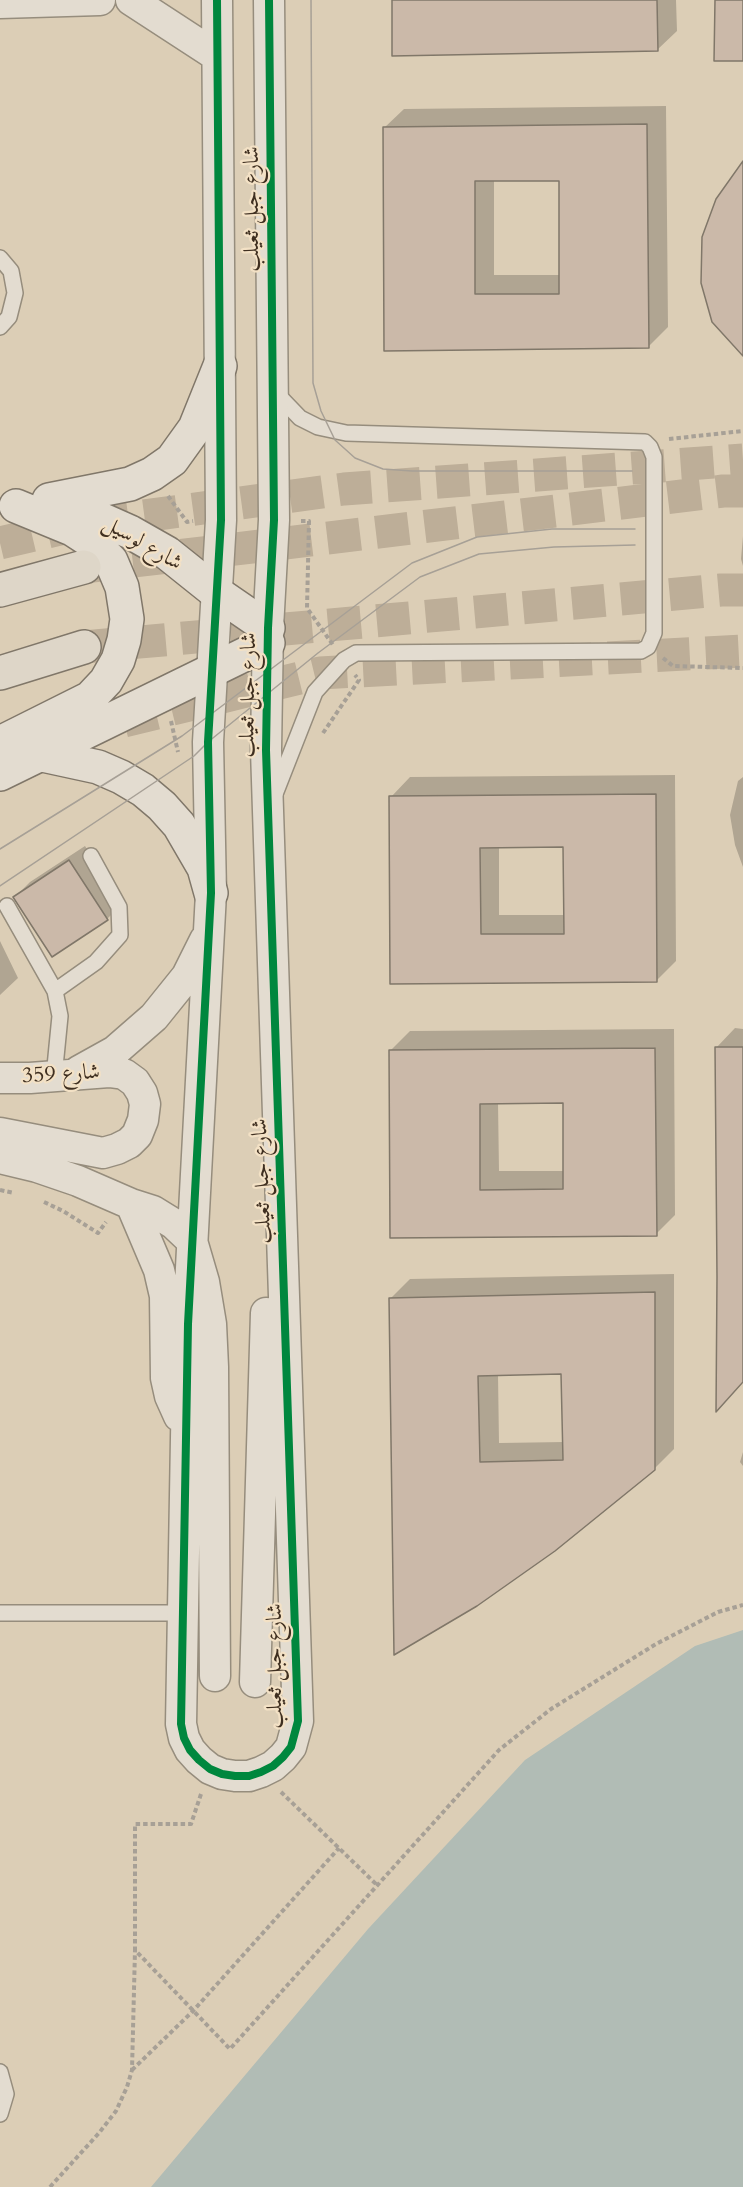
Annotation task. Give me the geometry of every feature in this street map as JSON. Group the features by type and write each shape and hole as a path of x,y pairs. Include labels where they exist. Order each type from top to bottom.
{"highway":[{"path":"0,590 84,567"},
{"path":"0,673 84,647"}],"street":[{"path":"0,3 100,0"},
{"path":"130,0 217,56"},
{"name":"شارع جبل ثعيلب","path":"210,1769 190,1750 181,1724 188,1324 210,928 208,742 221,520 217,0"},
{"name":"شارع جبل ثعيلب","path":"261,1772 278,1762 291,1747 298,1721 266,750 268,635 274,520 269,0"},
{"path":"8,508 130,484 152,474 172,460 195,428 220,366"},
{"name":"شارع لوسيل","path":"8,508 55,505 78,511 130,532 167,554 268,635"},
{"path":"0,743 90,698 106,681 118,660 127,619 122,587 111,561 92,542 72,529 8,508"},
{"path":"0,774 211,670 268,635"},
{"path":"38,754 98,767 143,790 179,825 204,868 211,893"},
{"path":"62,1077 115,1051 154,1017 187,976 210,928"},
{"path":"255,1682 276,1028"},
{"name":"شارع 359","path":"0,1078 62,1077 109,1072 124,1074 135,1082 142,1093 145,1104 143,1120 137,1135 129,1143 103,1153 0,1133"},
{"path":"0,1158 37,1167 78,1181 153,1211 174,1224 192,1241 204,1282 212,1335 215,1676"},
{"path":"131,1204 159,1270 165,1296 166,1378 176,1412 186,1425"},
{"path":"210,1769 235,1776 249,1776 261,1772"}],"lane":[{"path":"0,258 11,271 15,293 9,317 0,327"},
{"path":"268,813 315,692 344,660 356,653 641,651 648,647 654,633 654,457 651,447 645,442 346,433 318,427 300,418 272,388"},
{"path":"55,991 96,962 120,934 119,906 91,856"},
{"path":"7,906 55,991 60,1016 62,1077"},
{"path":"0,1613 183,1613"},
{"path":"0,2072 6,2094 0,2114"}],"path":[{"path":"645,442 743,431"},
{"path":"152,474 187,522"},
{"path":"187,522 221,520"},
{"path":"274,520 309,521 307,608 359,680 311,750 291,750"},
{"path":"167,554 187,522"},
{"path":"648,647 673,666 743,668"},
{"path":"160,696 171,719 179,757"},
{"path":"135,1950 230,2049 499,1750 551,1709 656,1644 718,1612 743,1605"},
{"path":"50,2187 116,2111 132,2070 135,1824 191,1824 210,1769"},
{"path":"261,1772 377,1885"},
{"path":"132,2070 194,2011 339,1848"}],"shaded area":[{"path":"743,1630 743,2187 151,2187 368,1929 525,1760 695,1646"}],"building":[{"path":"392,0 657,0 658,51 392,56"},
{"path":"715,0 743,0 743,61 714,61"},
{"path":"647,124 649,348 384,351 383,127","holes":["475,181 559,181 559,294 475,294"]},
{"path":"743,161 743,356 712,322 701,283 702,237 716,199"},
{"path":"656,794 657,982 390,984 389,796","holes":["563,847 564,934 481,934 480,848"]},
{"path":"69,860 108,920 52,957 13,897"},
{"path":"715,1047 743,1047 743,1382 716,1412 717,1277"},
{"path":"655,1048 657,1236 390,1238 389,1050","holes":["563,1103 563,1189 480,1190 480,1104"]},
{"path":"655,1292 655,1470 555,1551 477,1606 394,1655 389,1298","holes":["561,1374 563,1460 480,1462 478,1376"]}],"tunnel":[{"path":"0,543 77,525 344,489 743,460"},
{"path":"84,567 723,491 743,491"},
{"path":"84,647 721,590 743,590"},
{"path":"124,721 320,673 743,651"}],"tram line":[{"path":"311,0 313,383 321,411 335,440 355,458 383,469 632,471"},
{"path":"0,849 182,736 412,563 477,537 552,529 635,529"},
{"path":"0,886 194,756 208,742 318,653 420,577 479,554 554,547 635,545"}],"cycle path":[{"path":"217,0 221,520 208,742 211,893 188,1324 181,1724 184,1738 190,1750 199,1760 210,1769 235,1776 249,1776 273,1766 291,1747 298,1721 266,750 268,628 274,520 269,0"}]}
